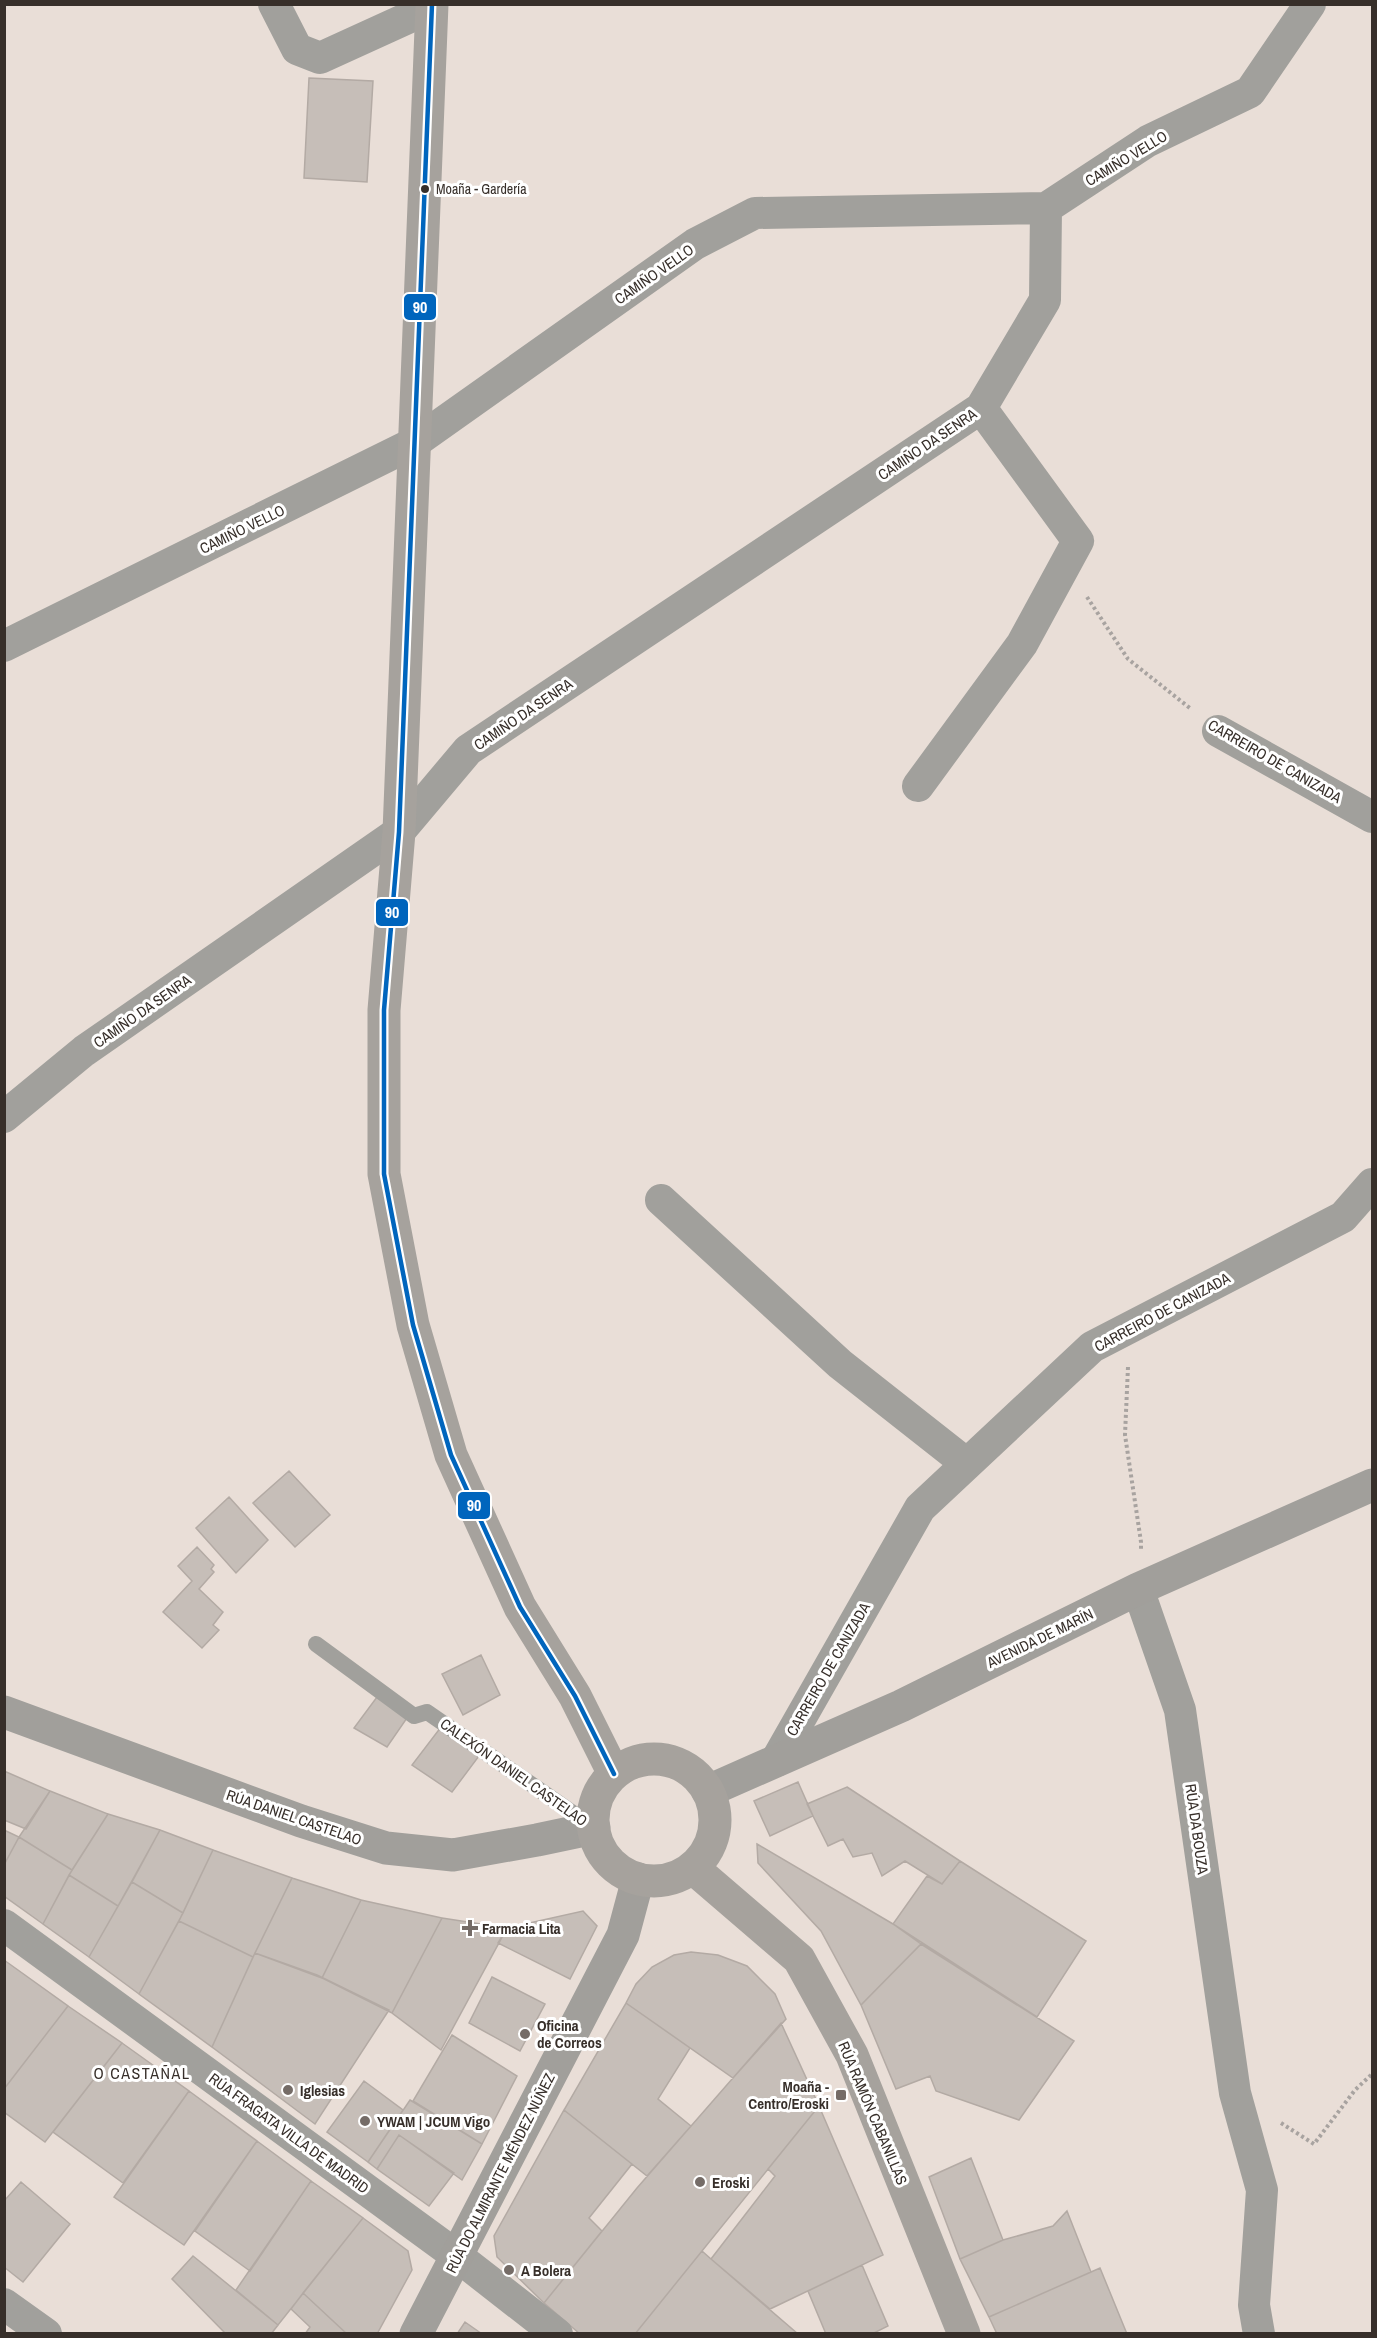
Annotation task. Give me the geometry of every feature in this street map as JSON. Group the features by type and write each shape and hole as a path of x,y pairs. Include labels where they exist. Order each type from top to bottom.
{"main road":[{"path":"432,6 399,832 384,1010 384,1174 413,1325 451,1455 520,1607 574,1696 614,1774"},
{"path":"646,1759 665,1760 682,1766 697,1776 708,1791 714,1807 716,1824 712,1840 704,1856 693,1868 676,1878 657,1882 638,1879 622,1872 608,1860 598,1845 594,1828 594,1808 601,1789 614,1774 629,1764 646,1759"},
{"name":"RÚA RAMÓN CABANILLAS","path":"693,1868 799,1959 852,2055 964,2334"}],"street":[{"path":"274,4 297,49 320,58 432,6"},
{"name":"CAMIÑO VELLO","path":"4,646 414,443 695,244 755,213 1046,208 1148,141 1250,92 1310,4"},
{"name":"CAMIÑO DA SENRA","path":"4,1117 84,1051 399,832 468,750 981,408 1045,300 1046,208"},
{"name":"CAMIÑO DA SENRA","path":"918,786 1022,644 1077,541 981,408"},
{"name":"CARREIRO DE CANIZADA","path":"1218,731 1372,817"},
{"name":"CARREIRO DE CANIZADA","path":"776,1761 920,1508 1092,1347 1343,1217 1372,1185"},
{"path":"661,1200 840,1364 967,1464"},
{"name":"AVENIDA DE MARÍN","path":"708,1791 901,1706 1138,1590 1372,1485"},
{"name":"RÚA DA BOUZA","path":"1138,1590 1180,1710 1235,2093 1262,2190 1254,2305 1260,2334"},
{"name":"RÚA DANIEL CASTELAO","path":"4,1712 301,1821 386,1848 453,1855 594,1828"},
{"name":"RÚA DO ALMIRANTE MÉNDEZ NÚÑEZ","path":"416,2334 623,1935 638,1879"},
{"name":"RÚA FRAGATA VILLA DE MADRID","path":"4,1925 457,2256 556,2334"},
{"path":"4,2304 46,2334"}],"lane":[{"name":"CALEXÓN DANIEL CASTELAO","path":"316,1644 414,1716 428,1712 594,1828"}],"path":[{"name":"CARREIRO DE CANIZADA","path":"1065,564 1128,659 1218,731"},
{"path":"1130,1327 1125,1435 1141,1542 1138,1590"},
{"path":"1235,2093 1314,2144 1354,2090 1372,2074"}],"building":[{"path":"309,78 373,81 367,182 304,178"},
{"path":"289,1471 330,1515 295,1547 253,1503"},
{"path":"229,1497 268,1540 236,1573 196,1528"},
{"path":"197,1547 214,1565 211,1569 214,1572 199,1589 223,1612 213,1625 219,1630 202,1648 163,1612 192,1581 178,1566"},
{"path":"481,1655 500,1695 463,1715 442,1674"},
{"path":"377,1697 407,1718 387,1747 354,1728"},
{"path":"441,1727 479,1756 452,1792 412,1765"},
{"path":"4,1771 50,1791 26,1829 4,1820"},
{"path":"798,1782 813,1816 770,1836 754,1801"},
{"path":"847,1787 960,1861 942,1884 905,1861 882,1876 872,1853 853,1857 843,1839 828,1846 807,1804"},
{"path":"50,1791 108,1814 72,1870 19,1837"},
{"path":"108,1814 160,1830 118,1906 69,1875"},
{"path":"4,1830 19,1837 4,1865"},
{"path":"160,1830 213,1850 183,1913 132,1882"},
{"path":"19,1837 72,1870 43,1924 4,1896 4,1865"},
{"path":"757,1844 893,1924 921,1944 861,2005 821,1931 758,1863"},
{"path":"213,1850 292,1878 253,1957 179,1921"},
{"path":"960,1861 1086,1941 1037,2017 893,1924 927,1876 942,1884"},
{"path":"69,1875 118,1906 89,1957 43,1924"},
{"path":"292,1878 361,1900 322,1978 255,1953"},
{"path":"132,1882 183,1913 139,1994 89,1957"},
{"path":"361,1900 442,1918 392,2013 322,1978"},
{"path":"583,1911 597,1926 570,1979 498,1943 507,1928"},
{"path":"442,1918 507,1928 441,2050 392,2013"},
{"path":"179,1921 253,1957 212,2047 139,1994"},
{"path":"921,1944 1074,2041 1019,2120 936,2091 930,2076 896,2089 861,2005"},
{"path":"691,1952 718,1955 747,1966 775,1994 786,2019 733,2078 626,2003 636,1984 652,1967 674,1955"},
{"path":"255,1953 317,1975 389,2010 315,2124 212,2047"},
{"path":"4,1960 68,2006 4,2089"},
{"path":"492,1977 545,2004 520,2051 469,2023"},
{"path":"626,2003 690,2048 658,2099 691,2126 647,2176 564,2110"},
{"path":"68,2006 122,2043 45,2142 4,2112 4,2089"},
{"name":"Eroski","path":"781,2023 819,2106 635,2334 580,2334 544,2303 637,2188"},
{"path":"452,2035 517,2076 482,2144 413,2101"},
{"path":"122,2043 189,2091 123,2183 53,2132"},
{"name":"YWAM | JCUM Vigo","path":"364,2081 403,2110 368,2162 327,2132"},
{"path":"189,2091 257,2141 184,2245 114,2197"},
{"path":"410,2100 482,2144 462,2180 399,2135 377,2169 368,2162"},
{"path":"819,2106 883,2255 770,2309 711,2259 775,2176 768,2169"},
{"path":"564,2110 632,2164 589,2218 602,2231 544,2303 497,2257 494,2236"},
{"path":"399,2135 454,2173 429,2206 377,2169"},
{"path":"257,2141 311,2181 250,2271 195,2231"},
{"path":"971,2158 1003,2240 960,2259 929,2177"},
{"path":"311,2181 363,2218 278,2325 236,2290"},
{"path":"21,2182 70,2224 23,2282 4,2267 4,2201"},
{"path":"1067,2211 1091,2272 989,2317 960,2259 1003,2240 1053,2226"},
{"path":"363,2218 408,2251 412,2270 377,2334 347,2334 303,2293"},
{"path":"702,2251 711,2259 798,2334 635,2334"},
{"path":"193,2256 278,2325 271,2334 226,2334 172,2279"},
{"path":"862,2265 888,2326 872,2334 826,2334 808,2291"},
{"path":"1100,2268 1127,2334 997,2334 989,2317"},
{"path":"303,2293 347,2334 305,2334 310,2327 291,2309"},
{"path":"465,2322 482,2334 457,2334"}],"transit line":[{"name":"90","path":"432,4 399,832 384,1010 384,1174 413,1325 451,1455 520,1607 575,1696 614,1774"}],"place":[{"name":"Moaña - Gardería","path":"425,189"},
{"name":"Farmacia Lita","path":"470,1928"},
{"name":"Oficina de Correos","path":"525,2034"},
{"name":"Iglesias","path":"288,2090"},
{"name":"Moaña - Centro/Eroski","path":"841,2095"},
{"name":"YWAM | JCUM Vigo","path":"365,2121"},
{"name":"Eroski","path":"700,2182"},
{"name":"A Bolera","path":"509,2270"}],"district":[{"name":"O CASTAÑAL","path":"142,2073"}]}
